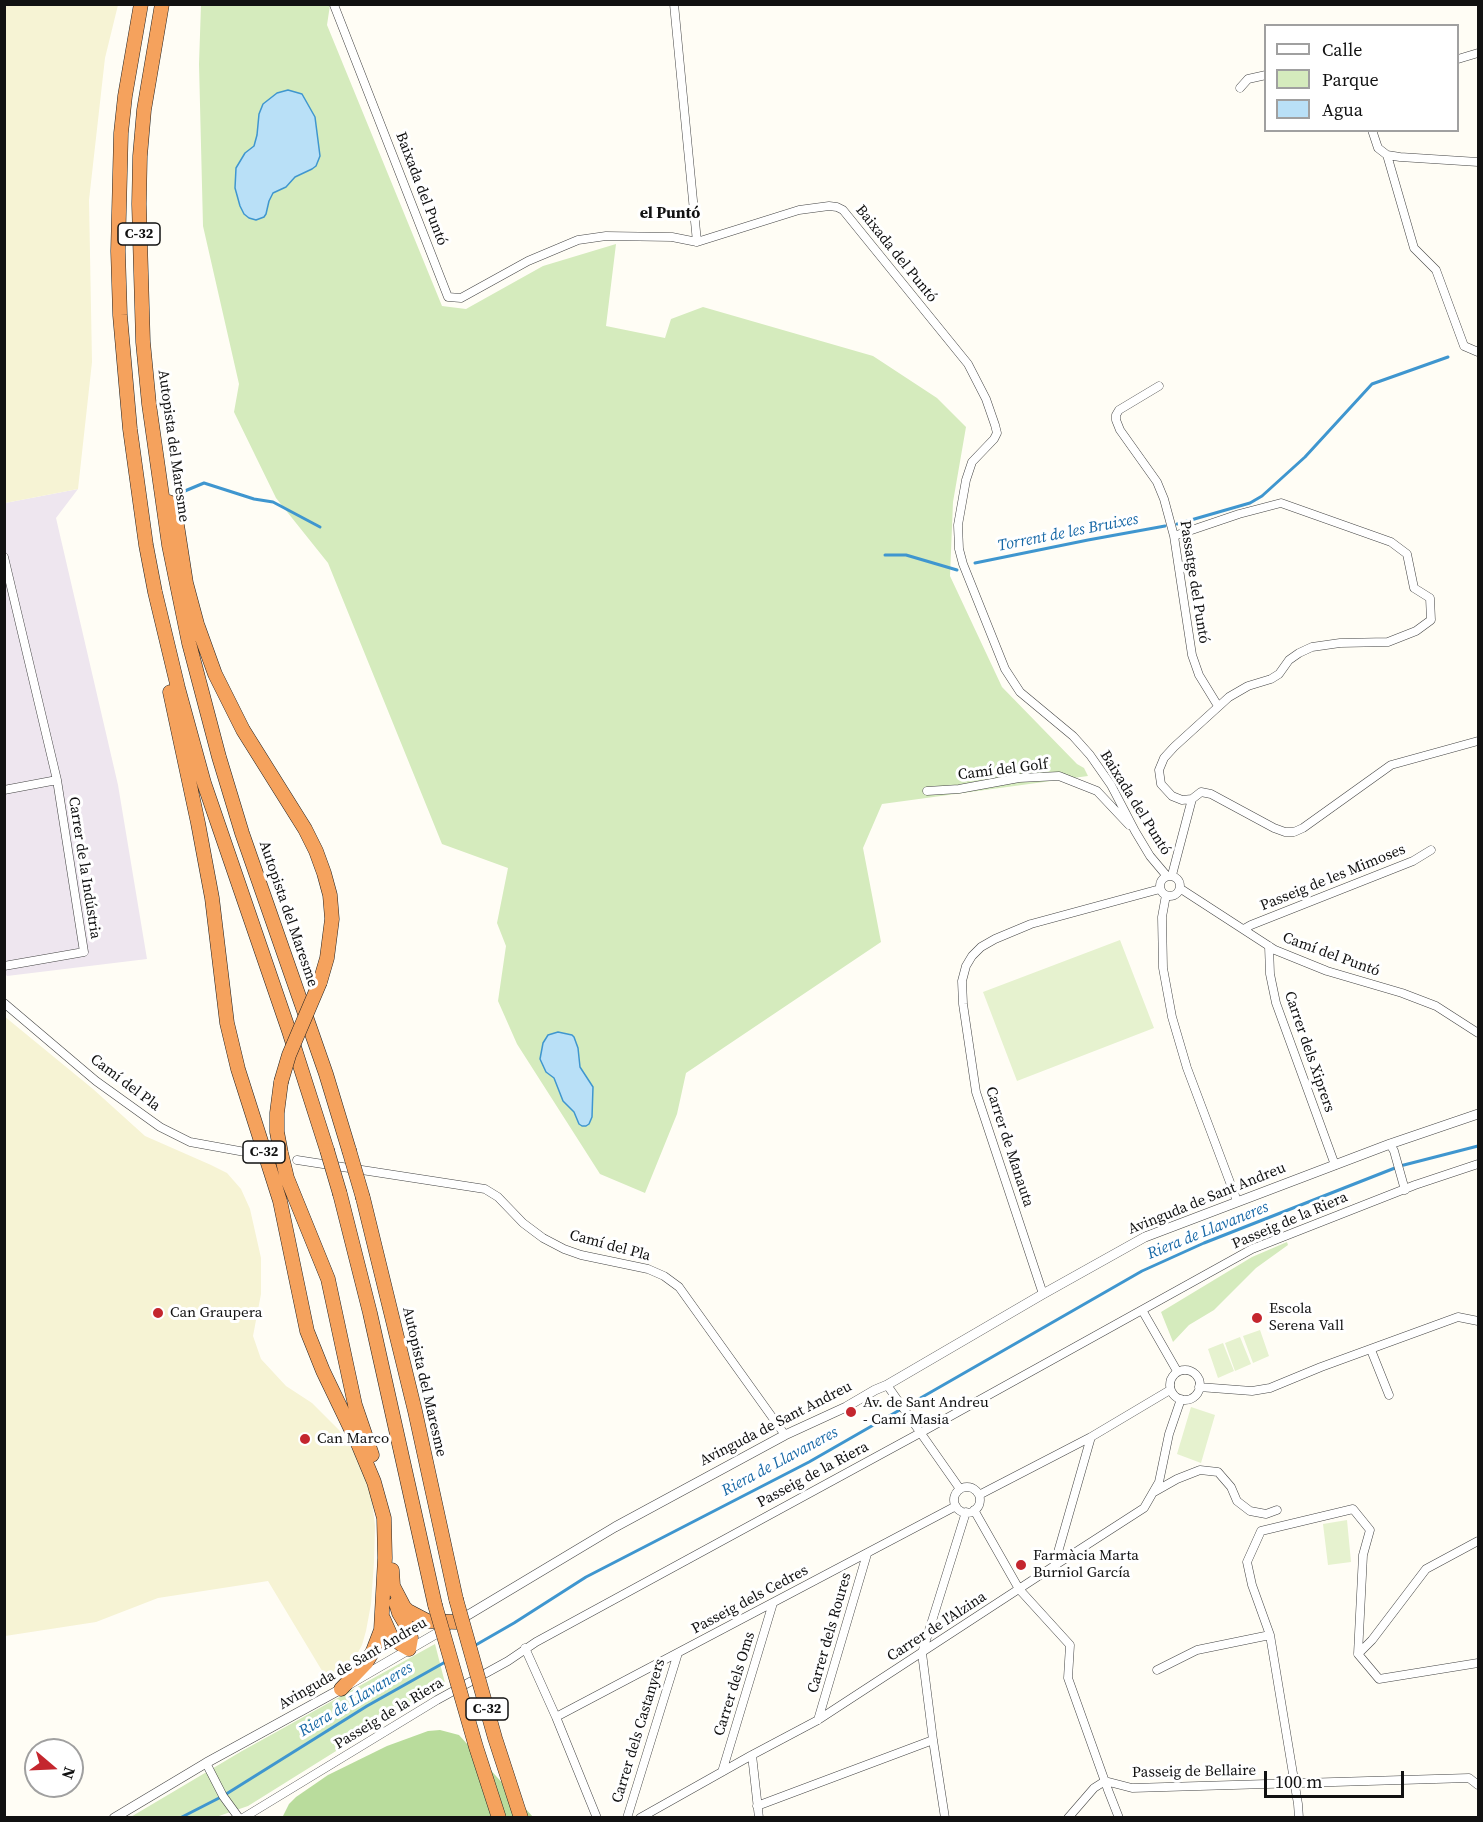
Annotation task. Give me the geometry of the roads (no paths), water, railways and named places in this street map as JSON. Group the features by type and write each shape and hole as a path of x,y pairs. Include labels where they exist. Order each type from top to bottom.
{"highway":[{"name":"C-32","path":"141,4 121,133 118,251 120,315 130,429 155,592 204,783 289,1031 340,1194 370,1313 435,1605 476,1748 499,1818"},
{"name":"Autopista del Maresme","path":"162,4 144,110 139,204 143,342 169,545 189,643 216,748 242,833 326,1074 363,1198 412,1401 456,1599 495,1738 521,1818"},
{"name":"C-32","path":"157,465 177,525 186,583 197,624 215,674 243,730 305,829 316,851 330,896 332,919 327,958 320,982 289,1055 281,1082 277,1132 287,1178 328,1279 355,1405 389,1504 392,1528 393,1586 396,1605 409,1630 411,1638 409,1649"},
{"name":"C-32","path":"155,592 159,640 212,898 227,1023 240,1078 280,1202 307,1331 380,1498 385,1539 383,1618 373,1651 355,1676 341,1689"},
{"path":"393,1586 404,1607 414,1615 434,1622 456,1622"},
{"path":"383,1618 391,1636 409,1649"}],"street":[{"path":"674,4 697,242"},
{"name":"Baixada del Puntó","path":"334,5 448,297 461,298 528,261 578,240 606,236 672,237 697,242 799,210 829,206 843,210 968,364 986,399 997,433 972,462 966,480 958,525 959,549 1005,669 1031,702 1073,736 1090,755 1111,785 1150,856 1169,875"},
{"path":"1459,59 1479,53"},
{"path":"1240,88 1248,79 1264,75"},
{"path":"1373,132 1378,148 1387,155 1479,162"},
{"path":"1387,155 1414,248 1436,270 1464,346 1479,352"},
{"name":"Passatge del Puntó","path":"1159,386 1119,410 1116,420 1120,430 1161,490 1174,536 1192,655 1199,675 1218,706"},
{"path":"1174,536 1239,514 1281,503 1391,543 1407,554 1414,588 1430,598 1431,620 1416,631 1388,642 1340,643 1312,647 1289,660 1280,674 1271,680 1248,686 1229,697 1164,758 1159,770 1161,784 1172,796 1182,800 1192,799 1201,792 1211,794 1274,828 1284,832 1294,832 1303,828 1391,765 1479,741"},
{"name":"Carrer de la Indústria","path":"4,557 57,780 84,952 4,966"},
{"name":"Camí del Golf","path":"927,791 959,789 1019,778 1059,776 1097,791 1135,831"},
{"name":"Carrer de la Indústria","path":"4,790 57,780"},
{"path":"1169,875 1179,881 1181,889 1174,895 1166,895 1160,889 1162,879 1169,875 1192,799"},
{"name":"Passeig de les Mimoses","path":"1244,929 1413,861 1431,850"},
{"name":"Carrer de Manauta","path":"1043,1294 976,1092 963,1004 962,981 966,966 981,947 994,939 1031,924 1160,889"},
{"name":"Camí del Puntó","path":"1181,889 1275,950 1327,971 1402,993 1436,1006 1479,1033"},
{"path":"1166,895 1162,917 1163,968 1172,1017 1188,1068 1237,1201"},
{"name":"Carrer dels Xiprers","path":"1269,946 1270,974 1276,1003 1335,1165"},
{"name":"Camí del Pla","path":"4,1003 96,1081 160,1127 190,1142 245,1152"},
{"name":"Avinguda de Sant Andreu","path":"114,1818 207,1762 341,1689 615,1527 785,1435 846,1407 875,1389 887,1386 1145,1237 1390,1144 1479,1114"},
{"path":"1390,1144 1394,1150 1405,1190"},
{"name":"Camí del Pla","path":"297,1160 485,1189 498,1197 523,1223 543,1238 564,1249 581,1255 648,1269 664,1276 679,1287 785,1435"},
{"name":"Passeig de la Riera","path":"243,1818 525,1648 1252,1249 1479,1164"},
{"path":"1143,1310 1177,1371"},
{"path":"1199,1387 1252,1391 1270,1388 1458,1317 1479,1321"},
{"path":"1371,1350 1389,1395"},
{"path":"1182,1370 1193,1372 1199,1380 1199,1387 1197,1394 1192,1398 1181,1400 1170,1390 1171,1379 1177,1371 1182,1370"},
{"path":"887,1386 960,1489"},
{"path":"979,1496 1091,1437 1170,1390"},
{"name":"Carrer de l'Alzina","path":"640,1818 818,1720 1144,1508 1158,1482 1181,1400"},
{"path":"1054,1566 1091,1437"},
{"path":"1153,1493 1200,1470 1218,1472 1231,1487 1237,1501 1250,1511 1266,1514 1277,1510"},
{"path":"945,1818 922,1653 970,1511 979,1504 979,1496 973,1488 960,1489 955,1497 956,1506 961,1511 970,1511"},
{"name":"Passeig dels Cedres","path":"556,1717 956,1506"},
{"path":"1299,1818 1299,1803 1270,1635 1252,1585 1247,1562 1262,1531 1353,1509 1370,1530 1363,1555 1358,1654 1379,1679 1479,1663"},
{"path":"970,1511 1019,1589 1070,1645 1068,1678 1119,1818"},
{"path":"1358,1654 1372,1640 1426,1569 1479,1541"},
{"name":"Carrer dels Roures","path":"818,1720 867,1554"},
{"name":"Carrer dels Oms","path":"722,1772 773,1603"},
{"path":"1157,1670 1197,1650 1270,1635"},
{"path":"525,1648 597,1818"},
{"name":"Carrer dels Castanyers","path":"627,1818 678,1653"},
{"path":"757,1806 933,1740"},
{"path":"752,1755 759,1818"},
{"path":"207,1762 238,1818"},
{"name":"Passeig de Bellaire","path":"1105,1781 1132,1788 1469,1778 1479,1785"},
{"path":"1068,1818 1094,1788 1105,1781"}],"water":[{"path":"288,90 302,94 315,117 320,156 316,166 295,177 286,187 273,193 266,214 256,220 244,214 240,206 235,188 236,168 245,153 254,146 259,114 263,104 277,93"},
{"path":"558,1032 574,1037 580,1067 593,1087 592,1117 586,1126 579,1124 574,1112 563,1101 554,1078 546,1072 540,1059 543,1043 548,1035"}],"waterway":[{"name":"Torrent de les Bruixes","path":"1177,524 1250,503 1262,496 1305,457 1372,384 1448,357"},
{"name":"Torrent de les Bruixes","path":"180,493 204,483 254,499 273,502 320,527"},
{"name":"Torrent de les Bruixes","path":"975,563 1165,526"},
{"name":"Torrent de les Bruixes","path":"885,555 906,555 957,570"},
{"name":"Riera de Llavaneres","path":"474,1646 586,1577 809,1462 1142,1271 1204,1243 1400,1166 1478,1146"},
{"name":"Riera de Llavaneres","path":"180,1818 223,1796 367,1706 447,1661"}],"tunnel":[{"path":"245,1152 268,1155"}],"place":[{"name":"Can Graupera","path":"158,1313"},
{"name":"Escola Serena Vall","path":"1257,1318"},
{"name":"Av. de Sant Andreu - Camí Masia","path":"851,1412"},
{"name":"Can Marco","path":"305,1439"},
{"name":"Farmàcia Marta Burniol García","path":"1021,1565"}],"district":[{"name":"el Puntó","path":"670,214"}]}
